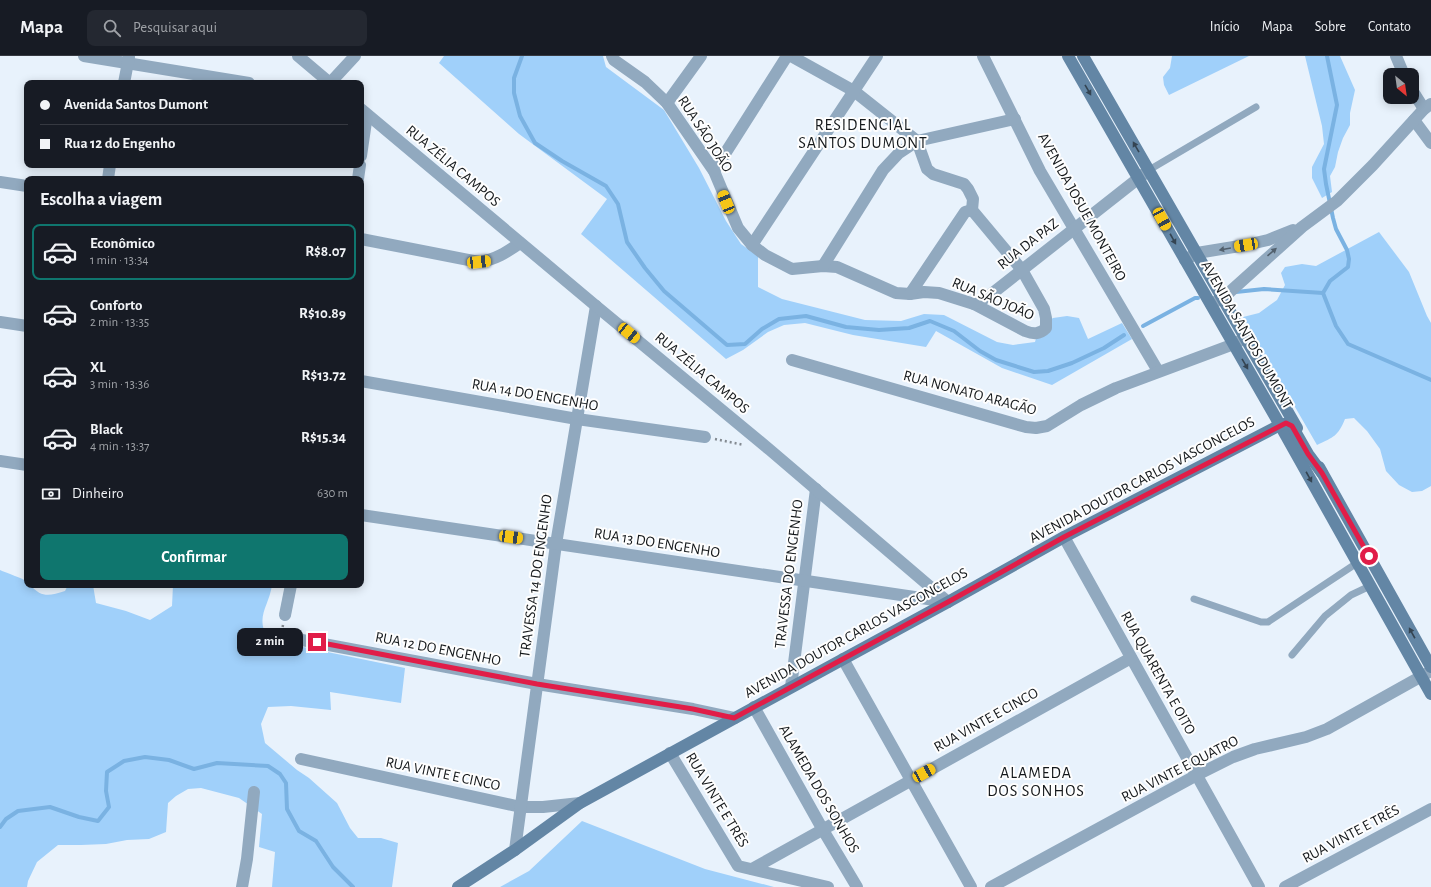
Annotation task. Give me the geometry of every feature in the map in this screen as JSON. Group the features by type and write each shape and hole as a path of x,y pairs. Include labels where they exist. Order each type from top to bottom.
{"main road":[{"name":"AVENIDA SANTOS DUMONT","path":"1068,56 1234,344 1370,586 1426,674 1431,694"},
{"name":"AVENIDA SANTOS DUMONT","path":"1083,56 1223,298 1431,667"},
{"path":"1280,425 1288,423 1292,426 1308,454 1322,473"},
{"name":"AVENIDA DOUTOR CARLOS VASCONCELOS","path":"458,887 515,850 580,803 1064,537 1280,425"}],"street":[{"path":"84,56 128,60 233,80"},
{"path":"298,56 326,80"},
{"path":"333,80 355,56"},
{"name":"RUA SÃO JOÃO","path":"612,56 614,60 646,82 667,103 714,171 738,228 752,245 765,255 792,269 823,266 837,267 896,294 924,292 939,293 974,304 1025,331 1034,334 1044,330 1046,318 1044,309 1022,270"},
{"path":"667,103 701,56"},
{"path":"714,171 787,56"},
{"path":"791,56 854,91 917,141 927,169 933,174 964,184 973,199 972,210 1022,270"},
{"path":"752,245 877,56"},
{"name":"AVENIDA JOSUE MONTEIRO","path":"983,56 1040,171 1158,371"},
{"path":"1396,56 1401,68"},
{"path":"125,80 128,60"},
{"path":"1211,304 1223,298 1302,227 1337,202 1428,107 1419,97"},
{"name":"RUA ZÉLIA CAMPOS","path":"364,112 684,378 948,602"},
{"path":"823,266 883,170 899,153 917,141 1015,119"},
{"path":"1414,120 1431,143"},
{"name":"RUA DA PAZ","path":"974,304 994,292 1149,170"},
{"path":"0,182 24,186"},
{"path":"910,294 965,212 972,210"},
{"path":"1185,260 1197,254 1268,240 1302,227"},
{"path":"364,240 479,262 489,261 499,257 520,243"},
{"name":"TRAVESSA 14 DO ENGENHO","path":"515,850 556,544 596,306"},
{"path":"0,322 24,326"},
{"name":"RUA NONATO ARAGÃO","path":"792,360 1026,427 1036,428 1047,426 1081,405 1116,388 1158,371 1234,344 1245,338"},
{"name":"RUA 14 DO ENGENHO","path":"364,382 577,419 705,437"},
{"path":"0,461 24,465"},
{"name":"TRAVESSA DO ENGENHO","path":"791,687 803,581 816,489"},
{"name":"RUA 13 DO ENGENHO","path":"364,515 948,602"},
{"name":"RUA QUARENTA E OITO","path":"1064,537 1259,887"},
{"path":"285,615 290,588"},
{"name":"RUA 12 DO ENGENHO","path":"302,640 537,684 693,709 734,718"},
{"name":"RUA VINTE E CINCO","path":"752,869 1131,658"},
{"path":"844,659 971,887"},
{"name":"RUA VINTE E QUATRO","path":"991,887 1233,757 1255,749 1327,729 1426,674"},
{"name":"ALAMEDA DOS SONHOS","path":"754,707 822,830 857,887"},
{"name":"RUA VINTE E TRÊS","path":"670,753 738,866 828,887"},
{"name":"RUA VINTE E CINCO","path":"301,758 521,807 543,807 580,803"},
{"path":"242,887 247,859 254,792"},
{"name":"RUA VINTE E TRÊS","path":"1285,887 1431,809"}],"lane":[{"path":"1149,170 1256,106"},
{"path":"1194,599 1261,622 1268,622 1357,563"},
{"path":"1292,655 1325,616 1351,595 1370,586"}],"path":[{"path":"705,437 748,446"},
{"path":"285,615 281,635 302,640"}],"shaded area":[{"path":"444,56 603,56 606,67 664,110 699,168 726,221 741,244 758,256 758,287 782,299 865,320 901,321 924,314 944,315 997,342 1013,345 1035,342 1039,328 1053,318 1067,316 1079,318 1088,339 1122,323 1132,339 1052,385 1002,368 936,331 926,347 853,335 805,323 784,325 768,332 743,350 726,359 581,234 607,199 519,134 439,63"},
{"path":"1172,56 1249,56 1169,95 1164,85 1163,77 1170,68"},
{"path":"1305,56 1340,56 1355,90 1350,113 1350,125 1343,138 1335,167 1330,176 1332,192 1322,198 1312,178 1312,167 1324,144 1322,126"},
{"path":"1379,232 1409,272 1431,323 1431,486 1422,491 1412,492 1399,485 1386,471 1380,449 1367,431 1354,418 1345,419 1338,433 1317,445 1243,317 1259,313 1277,300 1285,285 1281,273 1285,267 1302,264 1316,266"},
{"path":"0,570 24,580 24,588 33,588 46,595 65,591 66,588 94,588 96,603 126,611 150,620 172,606 173,588 271,588 263,618 263,625 269,640 405,668 401,703 330,692 331,710 291,706 268,707 261,724 265,743 297,770 309,778 337,803 350,828 358,838 381,838 398,843 392,887 272,887 275,852 259,847 262,814 239,798 201,788 188,789 168,803 166,832 149,839 127,840 106,844 58,845 37,862 28,881 27,887 0,887"},
{"path":"582,821 705,869 774,887 500,887 529,871"}],"waterway":[{"path":"522,56 514,78 514,93 520,116 535,143 562,161 606,186 618,204 627,242 645,268 664,291 727,345 745,344 762,329 779,319 806,316 846,327 879,330 909,328 930,321 954,331 980,351 996,360 1034,372 1048,371 1072,363 1104,348 1124,335"},
{"path":"1327,56 1337,105 1324,169 1336,229 1347,250 1349,259 1348,267 1330,281 1323,293 1336,326 1348,344 1431,380"},
{"path":"1236,292 1264,289 1323,293"},
{"path":"1143,326 1195,298 1198,298"},
{"path":"0,827 6,819 18,811 50,807 79,817 98,821 109,807 106,791 107,772 124,761 145,757 169,760 194,769 217,763 268,766 280,774 286,783 287,809 299,831 316,841 333,867 353,887"}],"district":[{"name":"RESIDENCIAL SANTOS DUMONT","path":"863,134"},
{"name":"ALAMEDA DOS SONHOS","path":"1036,782"}],"route":[{"path":"317,642 537,684 693,709 734,718 948,602 1064,537 1286,423 1292,426 1308,454 1322,473 1369,556"}]}
